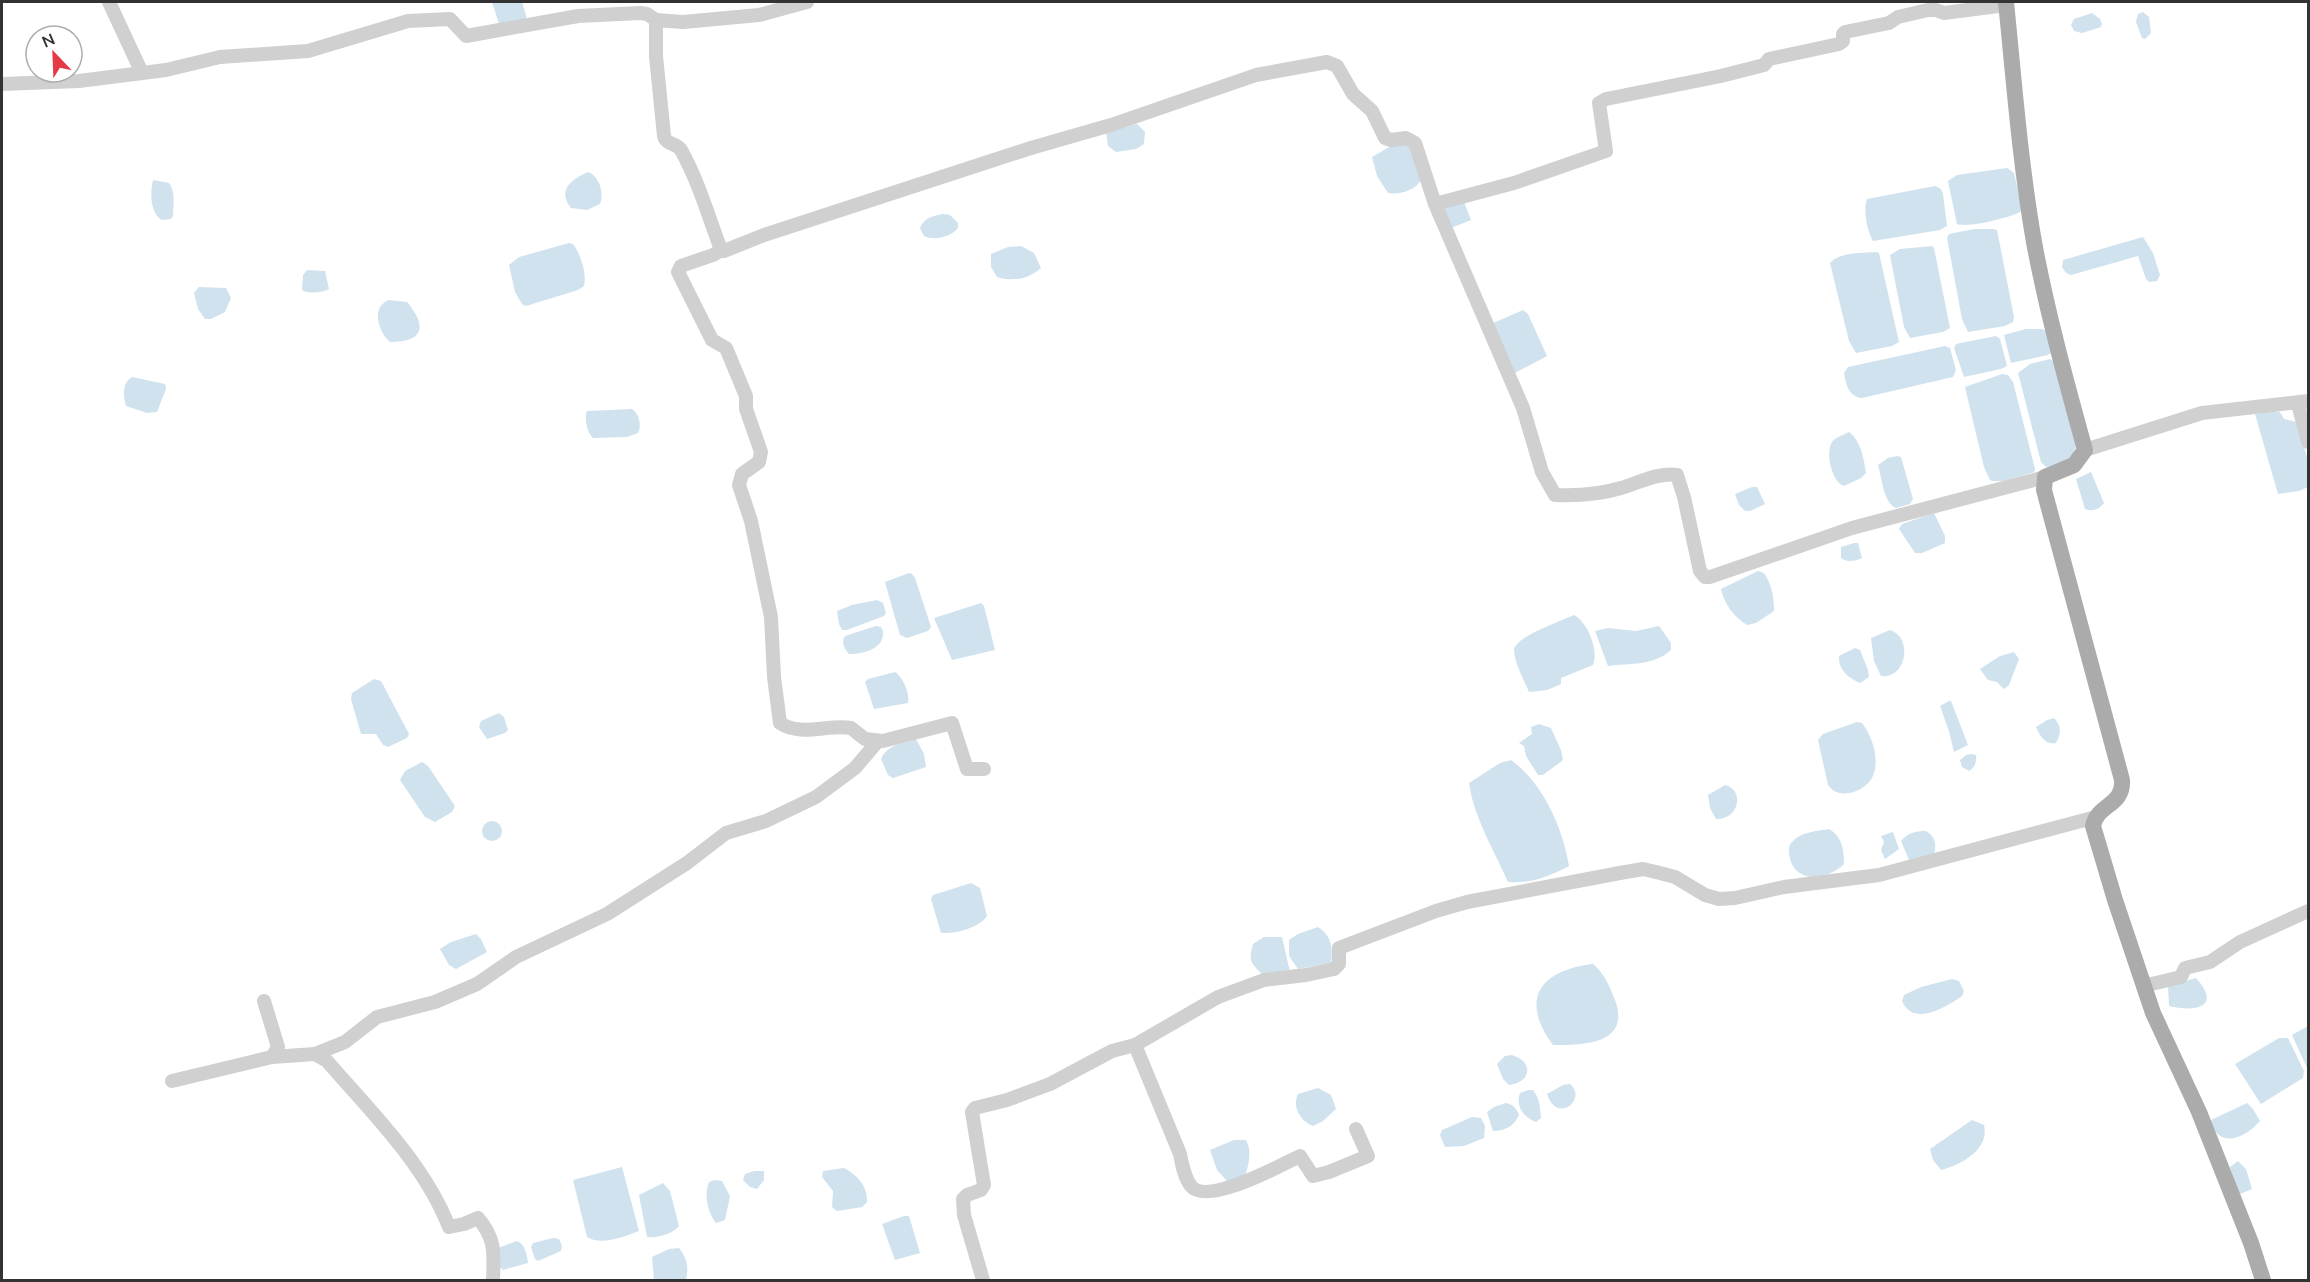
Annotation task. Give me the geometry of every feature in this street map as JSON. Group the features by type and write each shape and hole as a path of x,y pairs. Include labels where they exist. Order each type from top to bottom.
{"main road":[{"path":"2006,3 2017,113 2034,241 2056,345 2085,450 2074,465 2045,477 2044,490 2122,780 2123,790 2120,795 2096,817 2093,826 2143,986 2165,1040 2199,1112 2251,1243 2262,1281"}],"street":[{"path":"109,2 142,73"},
{"path":"2,84 80,81 166,70 219,57 308,51 408,21 450,19 466,36 578,16 640,13 656,20 683,22 759,15 807,2"},
{"path":"1435,204 1514,183 1606,151 1599,103 1606,99 1721,76 1764,64 1769,59 1839,44 1843,41 1845,32 1888,23 1898,17 1928,10 1944,13 2006,3"},
{"path":"656,20 656,56 664,136 668,143 680,148 694,177 720,251"},
{"path":"984,769 967,769 952,723 878,741 865,739 851,728 797,730 787,728 779,720 771,617 751,520 739,485 742,474 759,462 761,452 746,409 746,396 726,348 712,340 678,272 681,266 764,235 1110,125 1256,75 1328,62 1337,66 1353,94 1372,111 1385,138 1390,140 1406,138 1415,143 1435,204 1522,408 1550,489 1555,495 1579,494 1618,489 1664,475 1677,475 1684,496 1700,571 1705,577 1852,528 2045,477"},
{"path":"2085,450 2202,413 2303,402 2308,442"},
{"path":"172,1081 272,1057 315,1054 345,1042 377,1017 435,1002 477,984 516,957 607,914 687,863 726,833 766,821 816,797 855,768 878,741"},
{"path":"983,1281 964,1215 963,1199 981,1190 984,1185 972,1112 975,1108 1007,1100 1050,1084 1112,1051 1135,1045 1218,997 1264,980 1334,969 1339,964 1339,948 1467,902 1643,869 1675,877 1705,895 1719,899 1736,898 1784,887 1879,875 2096,817"},
{"path":"2143,986 2181,977 2186,968 2205,964 2240,942 2308,911"},
{"path":"264,1001 278,1047 272,1057"},
{"path":"1135,1045 1180,1154 1182,1167 1191,1187 1202,1193 1227,1188 1270,1171 1300,1155 1313,1176 1338,1169 1368,1156 1356,1129"},
{"path":"315,1054 327,1061 401,1148 442,1208 449,1227 478,1218 489,1232 494,1251 493,1281"}],"water":[{"path":"492,2 522,2 527,19 499,24"},
{"path":"2143,12 2149,17 2151,33 2145,39 2142,38 2136,22 2138,14"},
{"path":"2092,13 2100,19 2101,27 2082,33 2074,31 2071,25 2074,19"},
{"path":"1137,124 1145,132 1144,144 1136,149 1116,152 1108,146 1106,132"},
{"path":"1410,142 1422,178 1408,191 1388,193 1377,176 1372,157 1396,143"},
{"path":"2007,168 2014,173 2022,209 2020,212 1988,222 1970,225 1957,224 1948,181 1957,175"},
{"path":"588,172 596,178 600,186 602,195 600,204 587,210 571,208 565,195 566,190 572,181"},
{"path":"153,180 169,183 173,191 171,219 162,220 155,212 151,196"},
{"path":"1935,186 1941,189 1943,194 1947,226 1940,230 1873,241 1866,220 1867,199"},
{"path":"1464,202 1471,220 1451,228 1440,206"},
{"path":"943,214 950,215 958,223 958,228 942,237 924,236 920,228 924,222"},
{"path":"1974,229 1997,230 2014,317 2013,322 2005,326 1968,332 1962,319 1947,238 1949,234"},
{"path":"2143,237 2153,253 2160,275 2157,281 2149,282 2146,279 2138,256 2071,275 2066,273 2062,267 2063,260"},
{"path":"569,243 576,248 581,259 585,276 584,286 578,290 526,306 522,304 515,292 509,265 519,257"},
{"path":"1021,246 1034,253 1041,268 1031,275 1020,278 997,277 991,267 991,254 1008,247"},
{"path":"1932,246 1950,328 1943,332 1910,338 1904,327 1890,255 1900,249"},
{"path":"1879,253 1899,342 1892,346 1856,353 1849,341 1830,263 1845,255"},
{"path":"307,270 325,271 329,289 315,292 302,290 303,275"},
{"path":"199,287 226,288 231,298 225,312 211,319 205,319 198,309 194,293"},
{"path":"389,300 407,302 414,311 420,326 415,336 390,342 386,338 380,327 378,314 383,303"},
{"path":"1523,310 1528,314 1547,356 1513,374 1491,324"},
{"path":"2026,329 2042,329 2048,332 2052,352 2048,355 2011,363 2004,335"},
{"path":"1996,336 2000,339 2007,366 1964,377 1954,348 1956,344"},
{"path":"1945,346 1950,348 1956,370 1953,377 1862,398 1851,393 1847,386 1844,373 1848,367"},
{"path":"2050,359 2056,363 2078,441 2071,459 2046,467 2041,462 2018,373 2030,364"},
{"path":"2002,374 2008,375 2013,382 2035,469 2034,472 2004,481 1992,481 1984,467 1965,387"},
{"path":"132,377 165,384 166,389 157,412 147,413 126,406 125,386"},
{"path":"632,409 639,420 638,433 627,437 593,438 591,436 586,421 587,411"},
{"path":"2267,410 2280,412 2284,419 2297,422 2308,461 2308,487 2299,491 2278,494 2255,414"},
{"path":"1849,432 1859,445 1866,473 1844,486 1833,473 1829,453 1832,442"},
{"path":"1901,457 1913,499 1910,504 1896,508 1888,501 1878,465 1888,458"},
{"path":"2091,472 2104,503 2093,510 2085,509 2076,479"},
{"path":"1757,487 1765,504 1745,511 1739,505 1735,494"},
{"path":"1934,513 1945,536 1945,543 1922,553 1915,553 1899,529 1902,524"},
{"path":"1858,543 1862,558 1846,561 1841,558 1841,547"},
{"path":"1758,571 1764,573 1769,582 1774,611 1756,623 1747,625 1730,610 1721,589"},
{"path":"909,573 915,578 931,627 928,631 907,638 900,635 885,582"},
{"path":"877,600 883,603 886,613 884,616 842,630 837,611 852,605"},
{"path":"981,603 984,606 995,650 952,660 934,618"},
{"path":"1574,615 1584,624 1591,637 1595,652 1593,665 1561,678 1561,684 1547,690 1529,692 1516,661 1514,651 1516,646 1529,635"},
{"path":"876,626 881,627 883,631 883,637 877,646 861,653 849,654 843,641 845,636"},
{"path":"1659,626 1671,643 1671,650 1657,659 1608,666 1595,631 1608,628 1636,631"},
{"path":"1890,630 1902,641 1904,657 1897,671 1881,676 1874,661 1871,638"},
{"path":"1855,648 1860,650 1869,677 1860,683 1845,672 1839,661 1839,656"},
{"path":"2014,652 2019,659 2009,685 2004,689 1997,682 1988,680 1980,669 2000,656"},
{"path":"895,672 905,686 908,703 874,709 865,682 868,679"},
{"path":"374,679 381,681 409,734 407,738 388,747 383,745 376,734 361,734 351,699 352,693"},
{"path":"1951,701 1968,745 1954,752 1940,706"},
{"path":"499,713 504,717 508,730 487,739 479,727 481,721"},
{"path":"2054,718 2060,733 2056,743 2049,743 2043,739 2036,727"},
{"path":"1857,722 1862,723 1872,740 1876,760 1874,773 1866,785 1860,789 1839,793 1828,785 1818,740 1823,734"},
{"path":"1539,724 1551,728 1563,760 1543,775 1538,775 1526,756 1524,746 1519,743 1532,734 1531,727"},
{"path":"916,739 924,754 926,767 893,778 888,775 881,759 887,750"},
{"path":"1971,754 1976,755 1976,760 1969,771 1962,767 1960,760"},
{"path":"1511,760 1533,781 1550,807 1562,837 1569,866 1547,876 1525,882 1508,882 1475,809 1469,783 1500,763"},
{"path":"422,762 428,766 455,806 452,812 435,822 425,817 400,780 405,771"},
{"path":"1725,785 1736,793 1737,805 1730,815 1716,819 1710,808 1708,795"},
{"path":"492,821 499,824 502,831 499,838 492,841 485,838 482,831 485,824"},
{"path":"1829,829 1837,835 1841,844 1844,864 1822,876 1806,876 1799,873 1790,859 1791,843 1805,834"},
{"path":"1926,831 1934,841 1934,854 1909,860 1901,841 1912,833"},
{"path":"1893,832 1899,849 1885,859 1881,850 1884,842 1881,836"},
{"path":"971,883 980,888 987,916 978,924 966,929 941,933 931,899 933,895"},
{"path":"1318,927 1326,934 1330,943 1331,963 1298,969 1289,956 1289,940"},
{"path":"476,934 487,952 456,969 449,965 440,949 451,942"},
{"path":"1264,937 1282,937 1290,972 1262,974 1255,966 1251,960 1253,944"},
{"path":"1593,964 1602,974 1613,995 1618,1011 1617,1023 1612,1032 1593,1042 1553,1045 1537,1014 1540,990 1548,980 1560,973 1575,967"},
{"path":"2196,978 2204,988 2207,996 2206,1002 2196,1008 2169,1006 2168,986"},
{"path":"1952,979 1959,981 1964,991 1962,996 1938,1010 1930,1013 1914,1013 1907,1009 1902,1001 1904,995 1921,987"},
{"path":"2308,1026 2308,1070 2292,1035"},
{"path":"2279,1038 2288,1038 2304,1071 2303,1078 2261,1104 2235,1064"},
{"path":"1511,1055 1524,1062 1527,1071 1522,1080 1509,1085 1503,1079 1497,1064 1505,1056"},
{"path":"1570,1084 1575,1090 1573,1102 1569,1106 1557,1108 1547,1094 1563,1085"},
{"path":"1318,1088 1331,1095 1336,1109 1323,1121 1313,1126 1304,1121 1298,1113 1296,1099 1298,1094"},
{"path":"1533,1090 1539,1104 1541,1118 1536,1122 1528,1118 1520,1107 1520,1093"},
{"path":"1506,1103 1514,1107 1519,1115 1509,1127 1493,1131 1487,1112"},
{"path":"2247,1103 2260,1121 2247,1133 2226,1138 2214,1130 2209,1121"},
{"path":"1472,1117 1481,1118 1485,1126 1484,1138 1464,1146 1445,1147 1440,1135 1442,1130"},
{"path":"1972,1120 1984,1125 1983,1141 1965,1160 1941,1170 1933,1160 1930,1149"},
{"path":"1234,1140 1246,1140 1249,1162 1245,1176 1228,1182 1217,1170 1210,1150"},
{"path":"2238,1161 2246,1169 2252,1189 2238,1195 2230,1167"},
{"path":"622,1167 639,1231 606,1241 593,1240 587,1237 573,1180"},
{"path":"844,1168 861,1182 866,1191 867,1202 862,1207 837,1211 832,1207 833,1191 822,1177 823,1171"},
{"path":"764,1171 764,1180 757,1189 750,1187 743,1180 745,1174"},
{"path":"722,1181 730,1196 725,1220 716,1223 710,1214 707,1197 709,1182"},
{"path":"663,1183 670,1191 679,1226 665,1235 647,1237 639,1195"},
{"path":"909,1216 920,1253 895,1260 882,1224"},
{"path":"553,1238 559,1239 562,1246 561,1251 538,1261 535,1259 531,1247 533,1243"},
{"path":"517,1241 524,1247 528,1263 503,1270 500,1267 498,1248"},
{"path":"679,1248 687,1263 686,1280 654,1280 652,1257 669,1249"}]}
